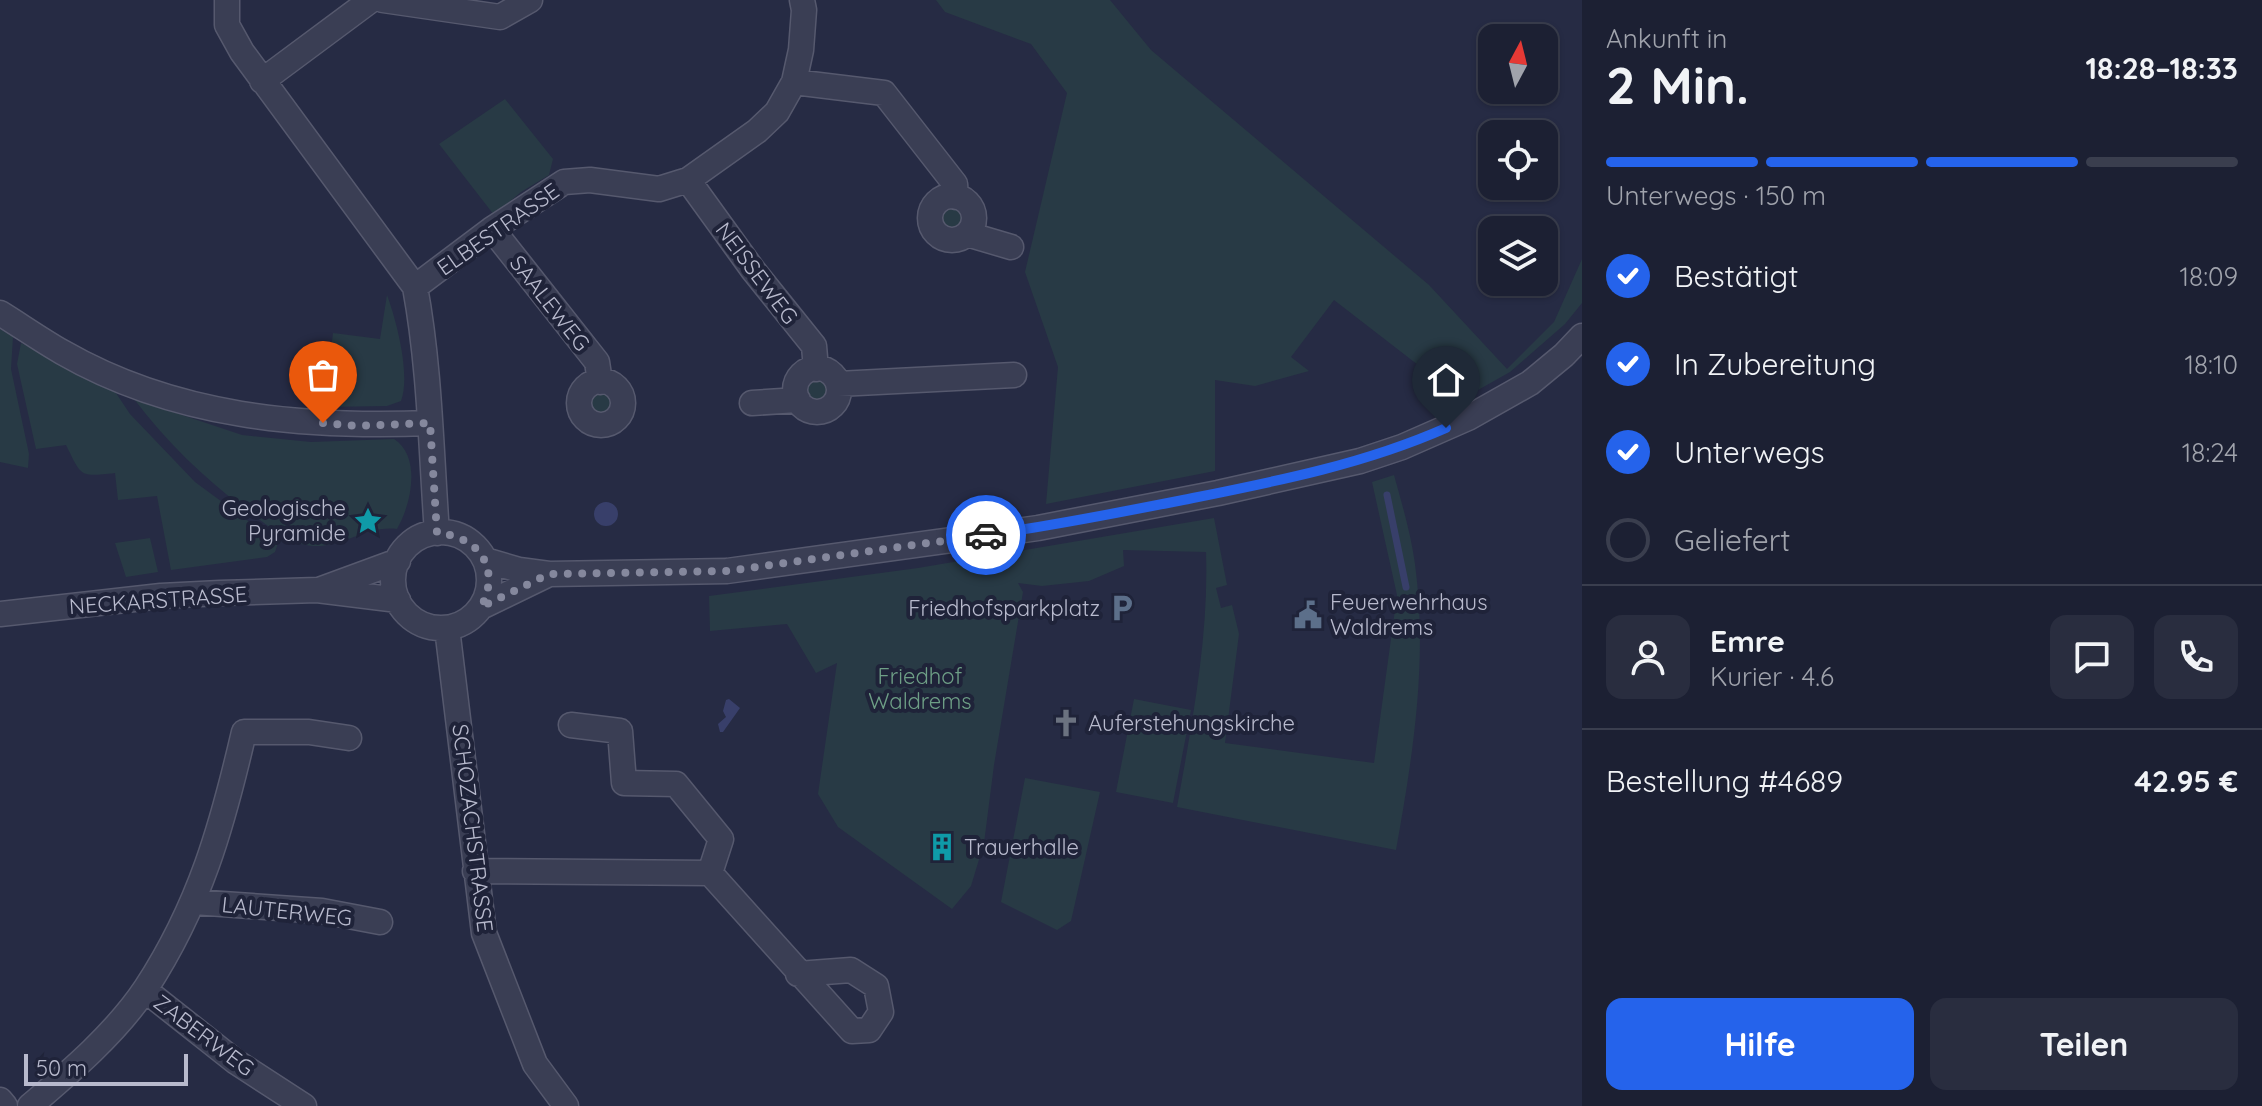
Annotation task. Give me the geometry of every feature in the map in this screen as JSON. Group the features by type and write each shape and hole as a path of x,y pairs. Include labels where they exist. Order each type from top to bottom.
{"street":[{"name":"ELBESTRASSE","path":"227,0 227,25 262,81 415,287 423,328 437,533"},
{"path":"262,81 371,0"},
{"path":"383,0 500,17 530,0"},
{"name":"ELBESTRASSE","path":"415,287 492,229 564,182 590,180 659,189 688,180 757,131 777,112 794,82 801,50 802,0"},
{"path":"794,82 884,93 955,184 956,197"},
{"name":"NEISSEWEG","path":"688,180 753,270 814,346 816,369"},
{"path":"956,197 967,203 973,215 967,234 961,238 942,238 932,228 930,214 933,207 944,198 956,197"},
{"name":"SAALEWEG","path":"492,229 597,362 600,382"},
{"path":"967,234 1011,247"},
{"path":"0,313 63,352 106,373 177,399 242,415 309,422 356,426 430,423"},
{"path":"485,560 519,570 549,574 727,571 1038,528 1296,476 1402,447 1468,418 1530,383 1582,336"},
{"path":"809,370 828,371 838,384 837,400 827,410 814,412 802,406 795,393 798,379 809,370"},
{"path":"838,384 1014,375"},
{"name":"SAALEWEG","path":"600,382 617,388 630,407 609,424 598,425 586,419 580,399 587,387 600,382"},
{"path":"752,403 798,400"},
{"path":"437,533 466,539 485,560 489,575 488,590 481,607 471,618 447,628 420,623 404,610 398,600 394,581 398,561 417,539 437,533"},
{"name":"NECKARSTRASSE","path":"317,590 398,561"},
{"path":"481,607 549,574"},
{"name":"NECKARSTRASSE","path":"0,614 161,596 317,590 398,600"},
{"name":"SCHOZACHSTRASSE","path":"447,628 484,933 535,1064 566,1106"},
{"path":"571,725 620,731 624,783 676,784 721,839 710,873"},
{"path":"30,1106 114,1026 145,990 194,902 218,836 244,732 309,732 349,738"},
{"path":"475,871 710,873 798,974"},
{"name":"LAUTERWEG","path":"194,902 322,911 380,922"},
{"name":"ZABERWEG","path":"145,990 236,1062 304,1106"},
{"path":"0,1100 5,1106"}],"green space":[{"path":"936,0 1110,0 1151,50 1429,285 1507,369 1554,322 1582,259 1582,303 1565,324 1510,372 1462,399 1334,300 1291,357 1309,371 1255,386 1215,380 1215,471 1046,504 1058,367 1025,272 1067,93 1031,44 945,12"},
{"path":"505,99 553,159 549,175 521,192 494,215 439,144"},
{"path":"951,204 961,208 965,218 961,228 951,232 941,228 937,218 941,208"},
{"path":"387,295 403,362 404,390 401,401 387,406 324,407 333,333 380,339"},
{"path":"0,329 13,337 11,369 29,454 28,468 0,462"},
{"path":"21,343 114,390 130,414 195,482 278,543 275,552 267,557 171,570 157,496 118,500 115,473 94,475 83,472 66,445 36,449 17,364"},
{"path":"817,376 827,380 831,390 827,400 817,404 807,400 803,390 807,380"},
{"path":"601,389 611,393 615,403 611,413 601,417 591,413 587,403 591,393"},
{"path":"134,399 242,435 311,442 394,439 403,447 411,469 410,495 402,519 397,529 375,530 324,546 304,545 288,539 204,475 161,432"},
{"name":"Friedhof Waldrems","path":"1394,475 1413,553 1420,636 1417,708 1396,850 1177,807 1202,648 1206,552 1123,550 1124,566 1089,581 1042,586 1018,583 1023,592 984,843 971,886 952,909 838,827 818,794 837,663 816,673 787,624 710,631 709,596 918,568 1214,518 1227,585 1216,588 1221,608 1232,605 1239,634 1225,743 1374,763 1397,595 1372,482"},
{"path":"150,538 158,572 126,577 115,543"},
{"path":"1134,699 1191,710 1173,803 1116,792"},
{"path":"1025,778 1100,792 1071,921 1057,930 1001,902"}],"water":[{"path":"606,502 617,509 618,514 611,525 606,526 595,519 594,514 601,503"},
{"path":"729,699 740,708 720,732 718,724 726,717 723,711"}],"waterway":[{"path":"1387,495 1406,587"}],"way so far":[{"path":"323,423 356,426 430,423 437,533 466,539 485,560 489,575 488,590 481,607 549,574 727,571 986,535"}],"place":[{"name":"Geologische Pyramide","path":"368,521"},
{"name":"Friedhofsparkplatz","path":"1122,608"},
{"name":"Feuerwehrhaus Waldrems","path":"1308,615"},
{"name":"Auferstehungskirche","path":"1066,723"},
{"name":"Trauerhalle","path":"942,847"}],"route":[{"path":"986,535 1038,528 1296,476 1360,461 1446,428"}]}
